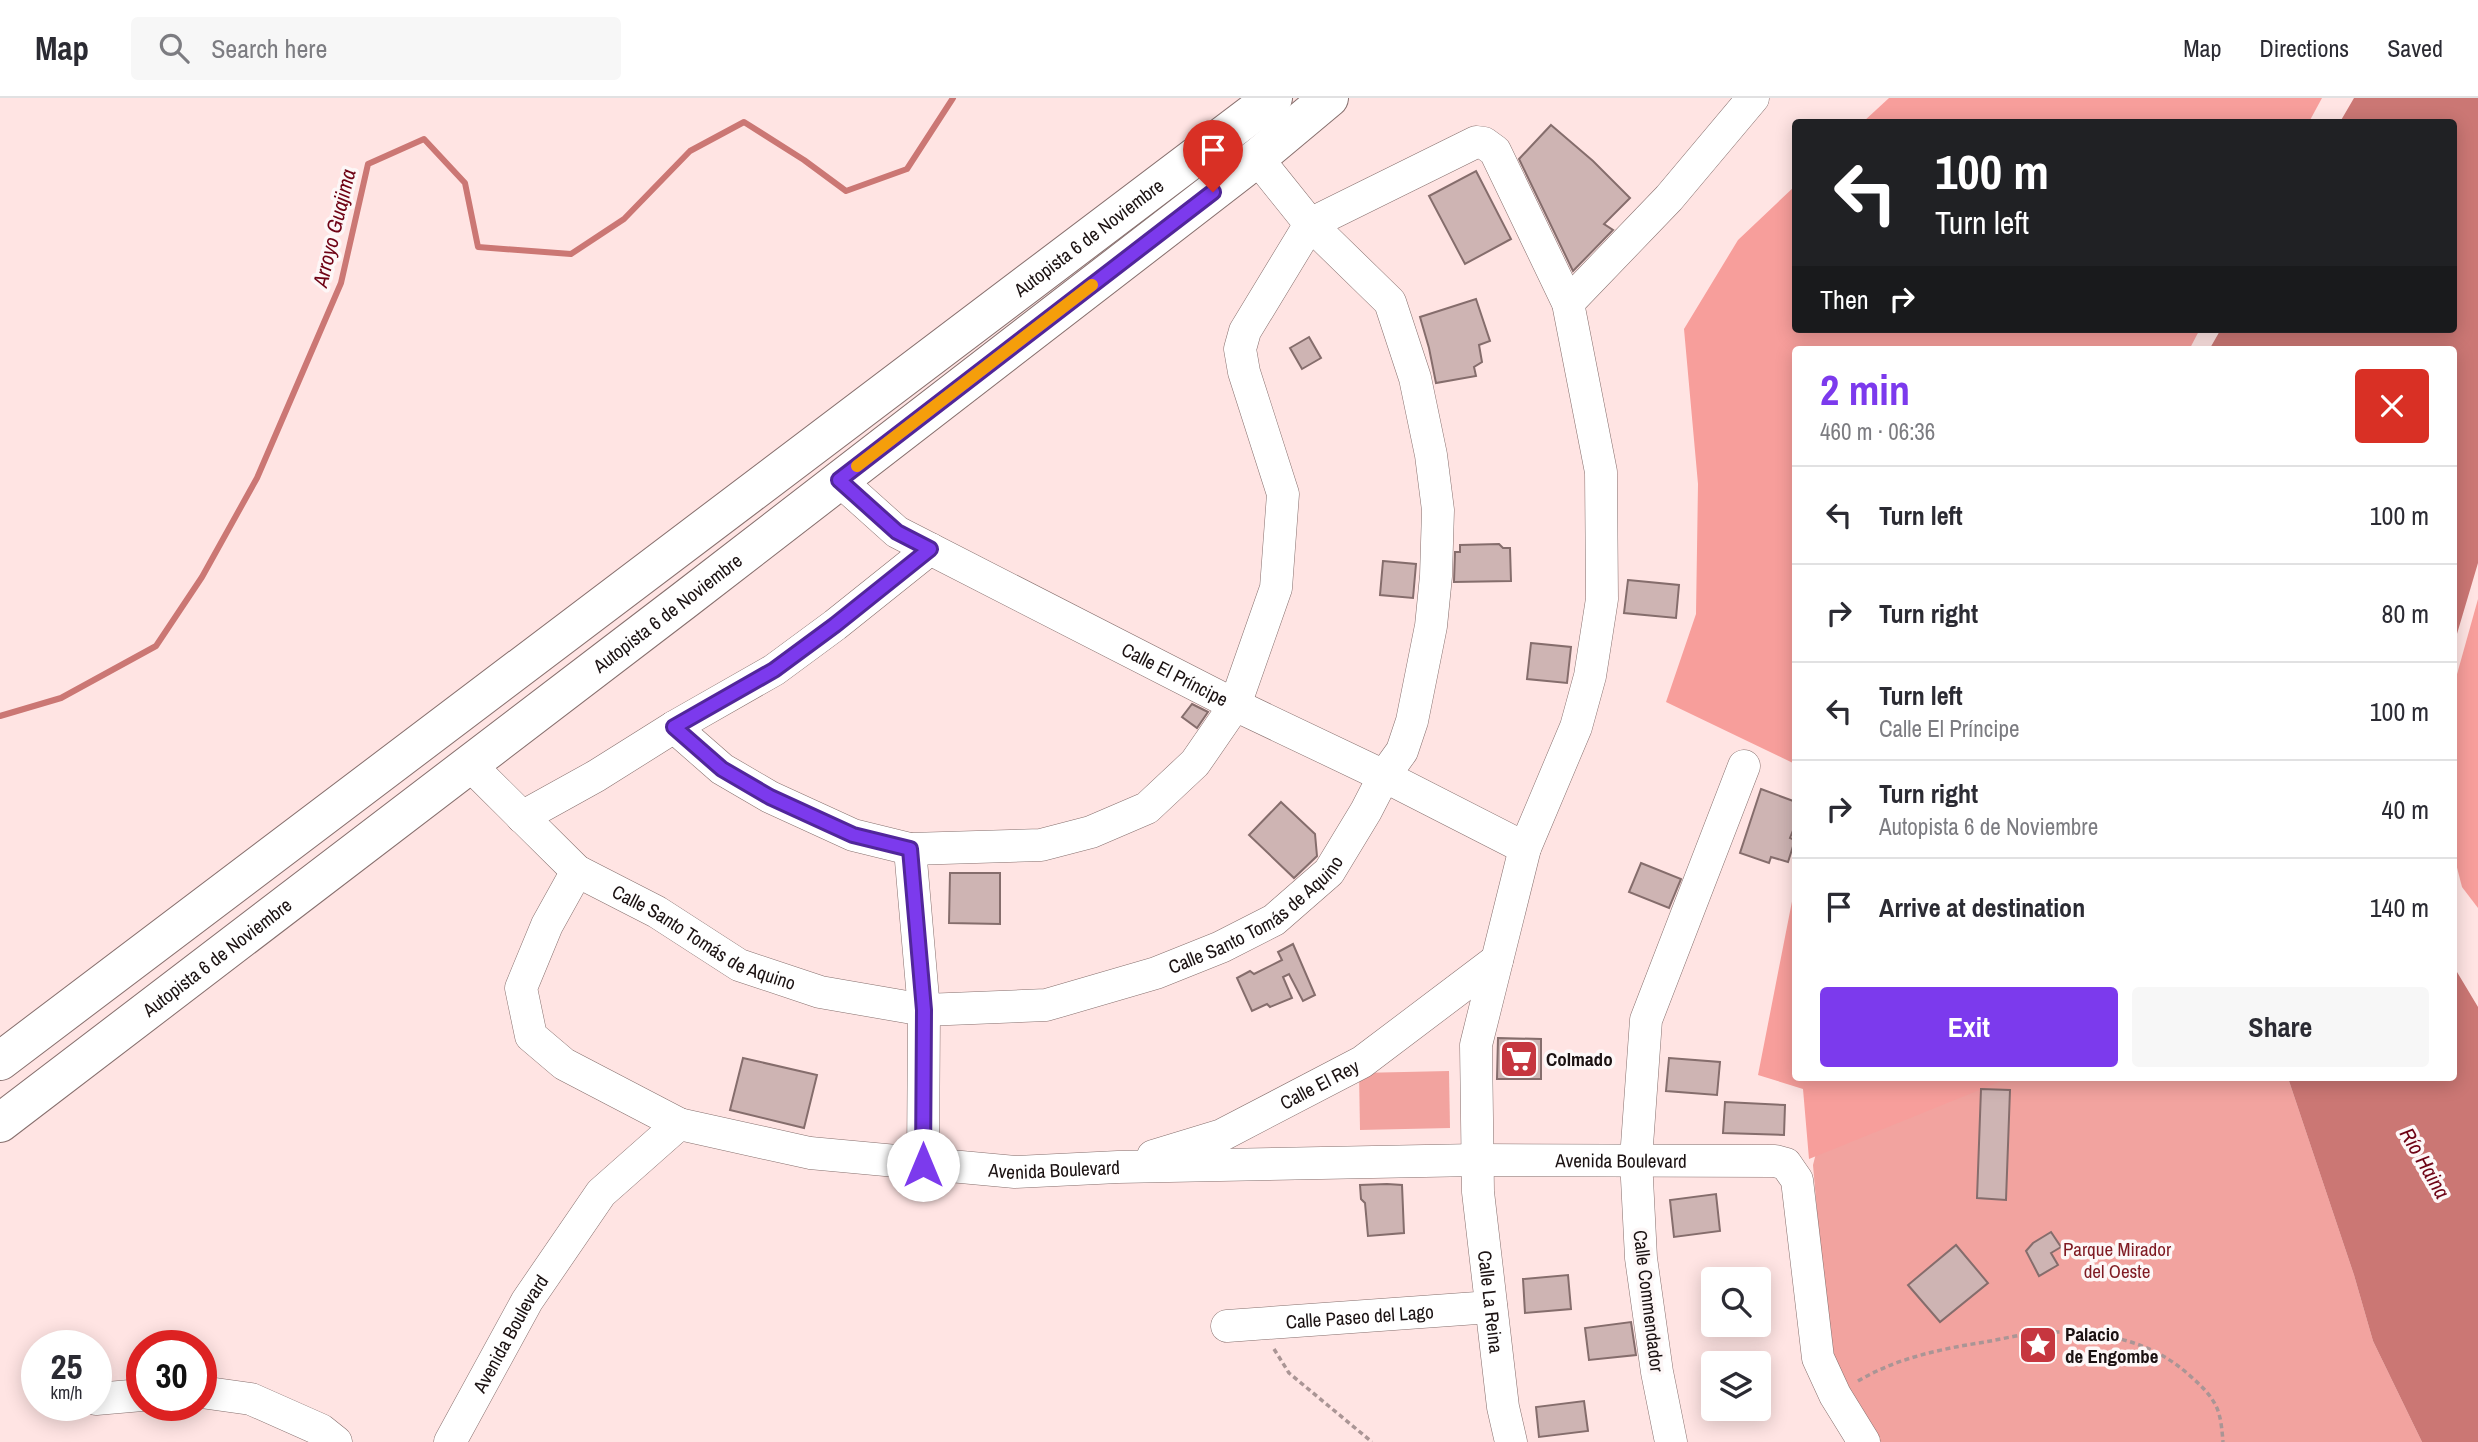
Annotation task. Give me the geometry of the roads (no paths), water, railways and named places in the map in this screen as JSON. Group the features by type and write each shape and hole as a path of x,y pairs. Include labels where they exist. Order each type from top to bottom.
{"highway":[{"name":"Autopista 6 de Noviembre","path":"0,1061 1273,98"},
{"name":"Autopista 6 de Noviembre","path":"0,1123 1257,158 1329,98"}],"street":[{"path":"1567,303 1669,198 1753,98"},
{"name":"Calle La Reina","path":"1311,224 1476,142 1484,142 1495,151 1567,303 1601,472 1602,599 1590,676 1576,727 1525,848 1476,1045 1478,1192 1503,1407 1511,1442"},
{"name":"Calle Santo Tomás de Aquino","path":"469,764 577,871 657,912 739,965 820,992 924,1010 1046,1005 1156,973 1221,947 1273,920 1329,872 1384,776 1402,751 1412,721 1432,626 1438,510 1432,455 1415,378 1390,302 1311,224 1257,158"},
{"path":"674,727 722,769 770,797 853,835 910,849 1041,845 1091,832 1147,808 1195,763 1235,705 1276,588 1283,494 1244,372 1240,349 1245,331 1311,224"},
{"name":"Calle El Príncipe","path":"839,480 897,532 1235,705 1384,776 1525,848"},
{"path":"522,817 774,670 930,549"},
{"name":"Calle Commendador","path":"1671,1442 1657,1372 1641,1258 1636,1159 1646,1020 1744,766"},
{"path":"910,849 924,1010 923,1165"},
{"path":"577,871 547,925 521,988 531,1036 564,1064 679,1124"},
{"name":"Calle El Rey","path":"1118,1167 1222,1135 1362,1062 1497,960"},
{"name":"Avenida Boulevard","path":"450,1442 527,1301 601,1193 679,1124 810,1153 1015,1172 1118,1167 1476,1160 1775,1161 1786,1164 1797,1180 1818,1358 1835,1395 1864,1442"},
{"name":"Calle Paseo del Lago","path":"1227,1326 1491,1307"},
{"path":"217,1394 251,1399 321,1430 336,1442"}],"water":[{"path":"2354,98 2478,98 2478,563 2457,634 2457,346 2211,346 2219,333 2457,333 2457,119 2342,119"},
{"name":"Río Haina","path":"2457,972 2478,1007 2478,1442 2422,1442 2373,1341 2354,1275 2289,1081 2457,1081"}],"waterway":[{"name":"Arroyo Guajima","path":"0,716 61,698 156,646 202,577 257,478 341,283 368,164 424,139 465,183 478,247 571,254 624,219 690,151 744,122 804,160 846,191 907,169 953,98"}],"place":[{"name":"Colmado","path":"1519,1059"},
{"name":"Palacio de Engombe","path":"2038,1345"}],"park label":[{"name":"Parque Mirador del Oeste","path":"2117,1260"}]}
